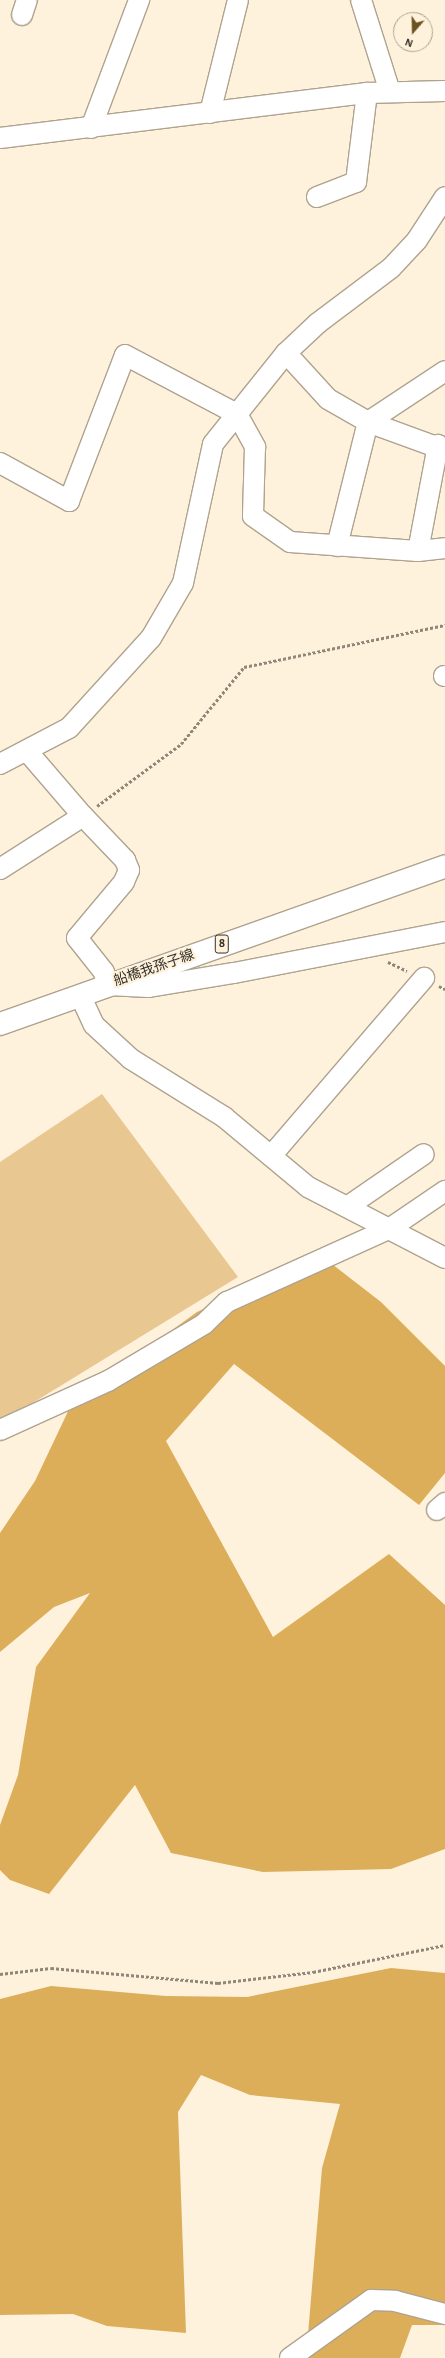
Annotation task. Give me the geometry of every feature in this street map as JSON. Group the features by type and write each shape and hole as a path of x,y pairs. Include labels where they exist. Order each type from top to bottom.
{"main road":[{"name":"船橋我孫子線","path":"0,1024 106,985 445,866"}],"street":[{"path":"91,128 140,0"},
{"path":"210,113 238,0"},
{"path":"361,0 390,92"},
{"path":"0,138 367,93 445,91"},
{"path":"317,198 356,182 367,93"},
{"path":"0,764 69,728 151,638 183,583 213,444 286,353 318,323 391,268 417,240 445,197"},
{"path":"286,353 328,399 368,422 442,447 418,551"},
{"path":"0,463 69,501 125,355 237,414 255,447 253,516 290,542 418,551 445,548"},
{"path":"337,546 368,422 445,371"},
{"path":"27,751 82,816 125,860 129,870 124,882 77,938 104,972 106,985 149,987 234,974 445,932"},
{"path":"0,869 82,816"},
{"path":"271,1156 424,978"},
{"path":"80,995 94,1025 131,1059 224,1117 308,1187 389,1229 441,1251"},
{"path":"347,1207 424,1154"},
{"path":"0,1430 108,1381 204,1324 227,1302 389,1229 445,1191"},
{"path":"290,2358 371,2300 395,2301 445,2314"}],"path":[{"path":"82,816 181,744 244,667 445,626"},
{"path":"361,948 445,989"},
{"path":"0,1974 51,1968 218,1984 312,1972 445,1945"}],"shaded area":[{"path":"102,1094 238,1277 0,1423 0,1162"},
{"path":"319,1254 381,1302 445,1366 445,1473 419,1505 234,1364 166,1441 273,1637 389,1554 445,1605 445,1849 391,1869 263,1872 171,1853 135,1785 49,1894 10,1880 0,1870 0,1825 18,1775 36,1667 90,1593 54,1607 0,1652 0,1533 35,1481 72,1403 197,1312"},
{"path":"391,1968 445,1973 445,2325 412,2325 400,2358 306,2358 322,2168 340,2104 250,2095 201,2075 178,2112 186,2333 107,2326 73,2314 0,2315 0,1999 51,1986 166,1996 247,1997"}]}
